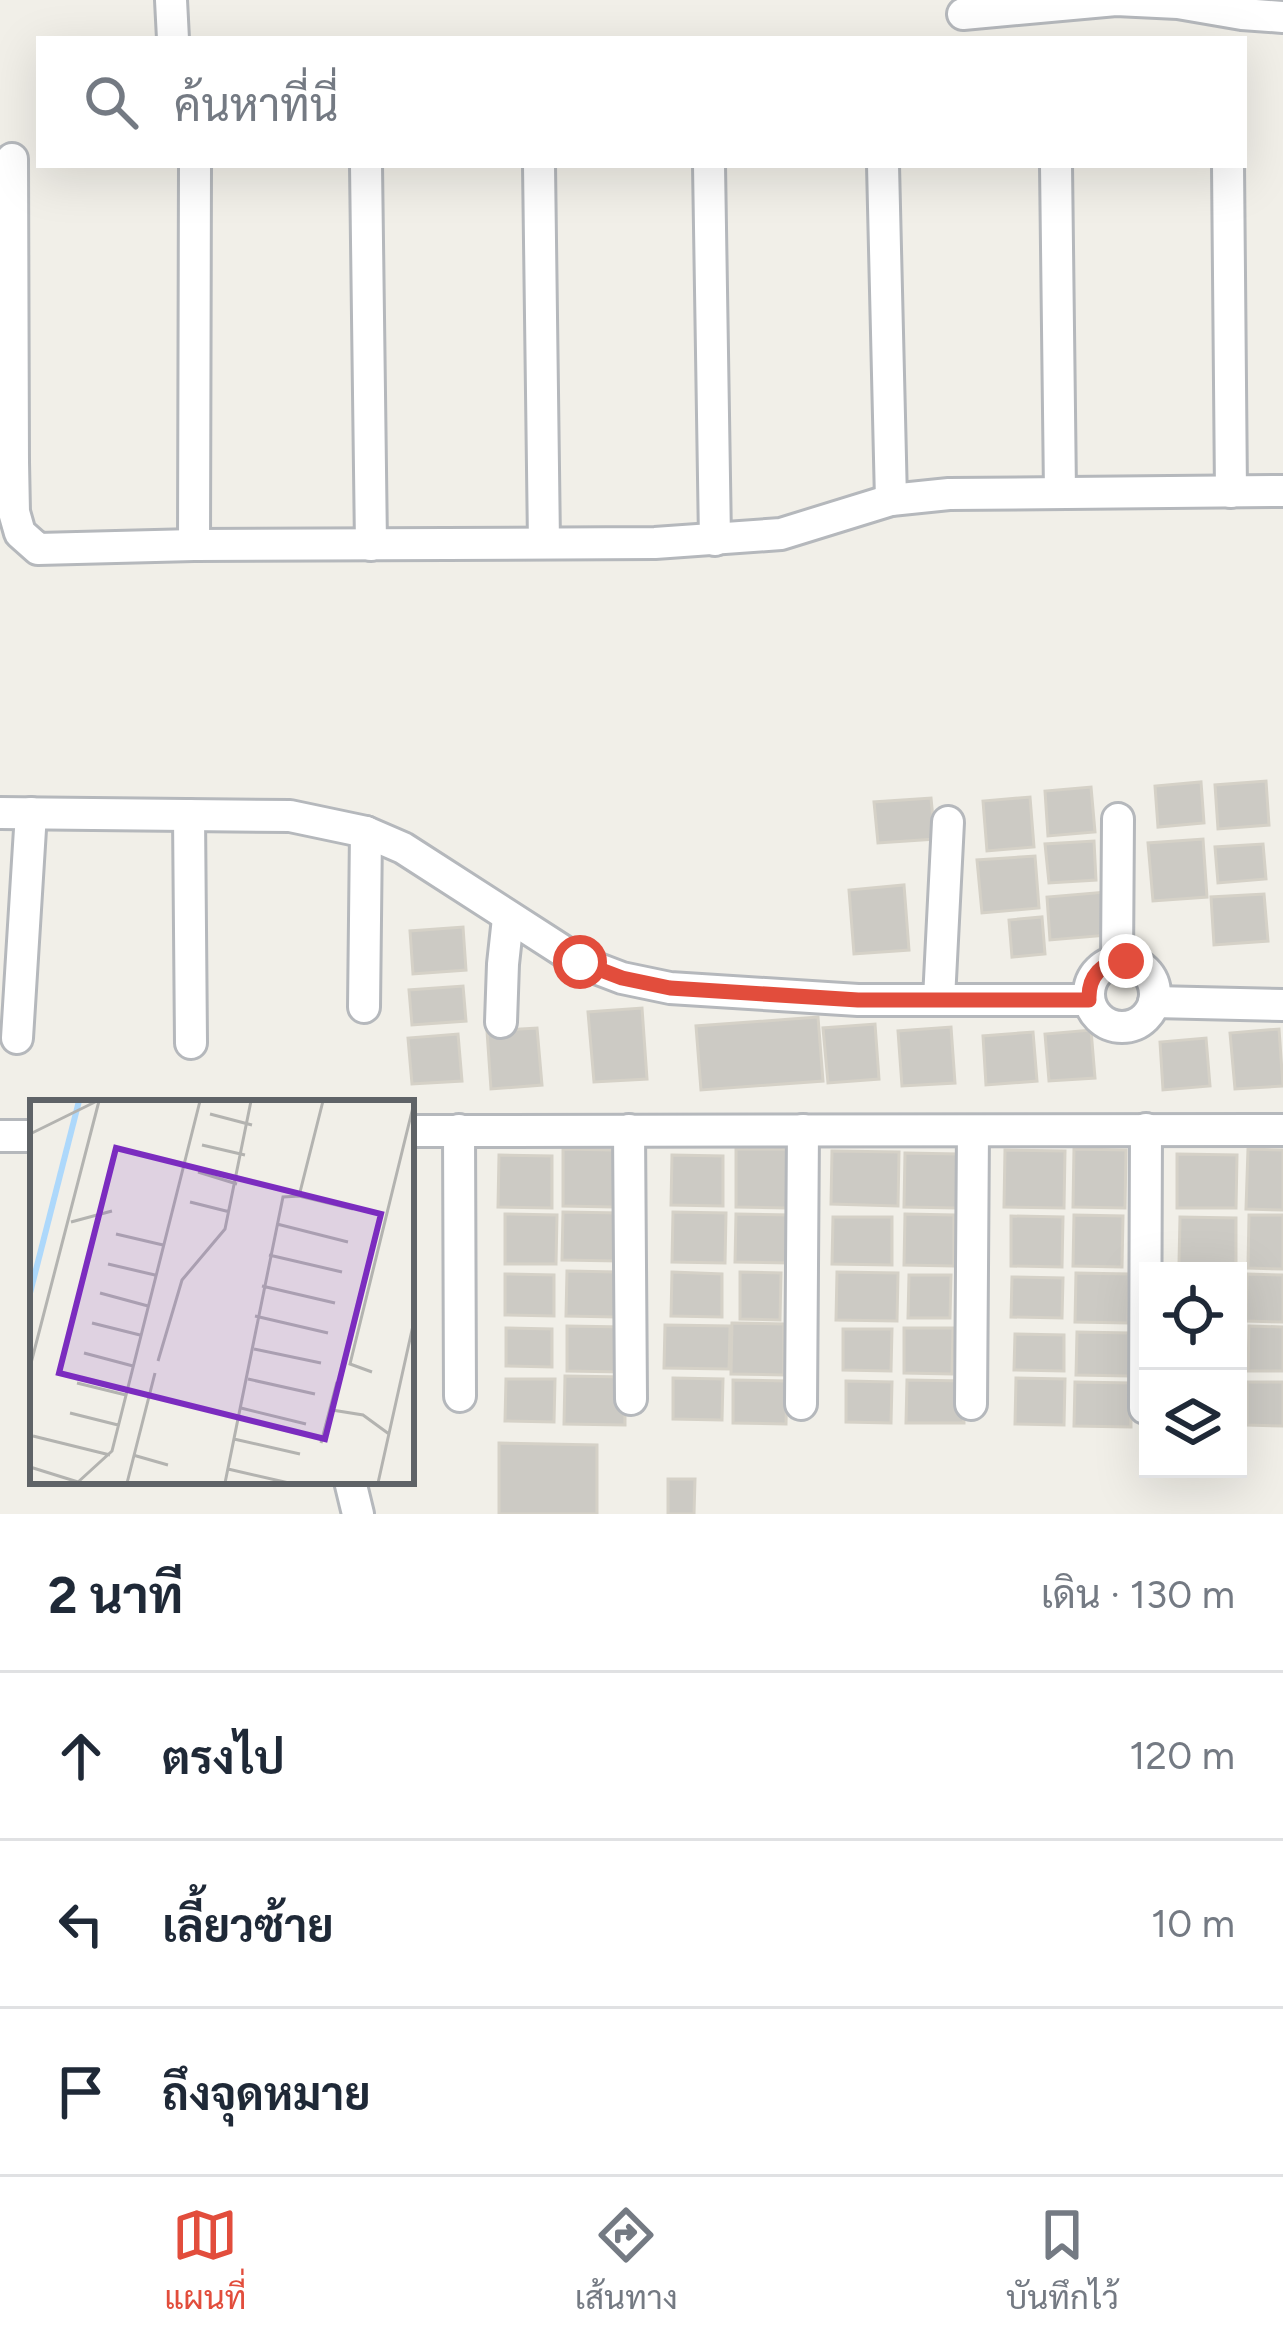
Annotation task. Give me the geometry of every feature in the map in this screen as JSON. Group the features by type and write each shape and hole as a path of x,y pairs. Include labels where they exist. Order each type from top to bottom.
{"street":[{"path":"171,0 173,36"},
{"path":"963,14 1116,0 1283,17"},
{"path":"12,159 6,462 20,533 38,549 655,543 781,534 891,500 949,494 1283,490"},
{"path":"194,168 194,545"},
{"path":"365,168 371,545"},
{"path":"539,168 544,543"},
{"path":"709,168 715,539"},
{"path":"883,168 891,500"},
{"path":"1056,168 1060,492"},
{"path":"1228,168 1231,492"},
{"path":"17,1038 15,813 290,816 366,832 403,848 580,962 622,978 670,988 858,1000 1089,1000"},
{"path":"189,815 191,1043"},
{"path":"1117,961 1118,819"},
{"path":"939,999 948,822"},
{"path":"364,1007 366,832"},
{"path":"501,1022 508,918"},
{"path":"1117,961 1145,970 1155,988 1146,1018 1118,1028 1099,1018 1089,1000 1097,970 1117,961"},
{"path":"1154,1002 1283,1002"},
{"path":"1145,1370 1147,1129"},
{"path":"459,1130 460,1396"},
{"path":"629,1130 631,1399"},
{"path":"801,1403 803,1130"},
{"path":"414,1131 1283,1130"},
{"path":"971,1404 973,1131"},
{"path":"351,1484 358,1514"}],"building":[{"path":"1266,781 1269,825 1218,829 1215,785"},
{"path":"1201,782 1204,823 1158,827 1155,786"},
{"path":"1091,787 1095,832 1048,836 1045,791"},
{"path":"1030,797 1034,847 987,851 983,801"},
{"path":"931,798 935,839 878,843 874,802"},
{"path":"1203,839 1207,897 1153,901 1148,843"},
{"path":"1094,841 1096,880 1049,883 1045,844"},
{"path":"1263,844 1266,879 1218,883 1215,847"},
{"path":"1035,856 1039,908 982,913 977,860"},
{"path":"904,885 909,950 854,954 849,890"},
{"path":"1106,892 1109,935 1050,940 1047,897"},
{"path":"1264,894 1268,941 1214,945 1211,897"},
{"path":"1042,917 1045,954 1012,957 1009,920"},
{"path":"463,927 466,970 413,974 410,931"},
{"path":"463,986 466,1021 412,1025 409,990"},
{"path":"642,1008 647,1079 594,1082 588,1012"},
{"path":"818,1017 823,1081 701,1090 696,1026"},
{"path":"875,1024 879,1079 828,1083 823,1028"},
{"path":"951,1027 955,1083 902,1086 898,1031"},
{"path":"537,1028 542,1085 491,1089 487,1031"},
{"path":"1279,1029 1283,1086 1235,1089 1230,1033"},
{"path":"1091,1030 1095,1078 1049,1081 1045,1034"},
{"path":"1033,1032 1037,1081 986,1085 983,1036"},
{"path":"458,1034 462,1081 412,1084 408,1038"},
{"path":"1206,1038 1210,1086 1163,1090 1160,1042"},
{"path":"563,1149 614,1150 613,1207 563,1206"},
{"path":"736,1149 788,1149 787,1208 736,1207"},
{"path":"1074,1149 1126,1150 1125,1208 1073,1207"},
{"path":"1248,1149 1283,1150 1283,1210 1246,1209"},
{"path":"1005,1150 1065,1151 1064,1208 1004,1207"},
{"path":"832,1151 899,1152 898,1206 831,1204"},
{"path":"905,1153 958,1154 957,1208 904,1207"},
{"path":"1177,1154 1237,1155 1236,1208 1177,1208"},
{"path":"499,1155 552,1156 552,1208 498,1207"},
{"path":"672,1155 723,1156 723,1206 671,1205"},
{"path":"563,1212 620,1213 619,1261 562,1260"},
{"path":"673,1212 726,1213 725,1263 672,1262"},
{"path":"505,1214 557,1215 556,1264 505,1264"},
{"path":"736,1214 791,1215 790,1263 735,1262"},
{"path":"905,1214 954,1215 954,1266 904,1265"},
{"path":"1074,1215 1123,1216 1122,1267 1073,1266"},
{"path":"1249,1215 1283,1215 1283,1269 1248,1268"},
{"path":"1011,1216 1063,1217 1062,1267 1011,1266"},
{"path":"833,1217 892,1217 892,1265 832,1264"},
{"path":"1180,1217 1236,1218 1236,1262 1179,1262"},
{"path":"567,1271 616,1272 616,1317 566,1316"},
{"path":"672,1272 722,1274 722,1317 671,1316"},
{"path":"740,1272 781,1273 780,1320 740,1319"},
{"path":"837,1272 898,1273 897,1321 836,1320"},
{"path":"1076,1273 1129,1274 1128,1323 1075,1322"},
{"path":"505,1274 554,1275 554,1316 505,1315"},
{"path":"1247,1274 1283,1275 1283,1322 1247,1321"},
{"path":"909,1275 951,1275 950,1318 908,1318"},
{"path":"1012,1277 1063,1278 1062,1318 1011,1317"},
{"path":"732,1323 784,1324 784,1375 731,1374"},
{"path":"665,1325 730,1326 729,1369 664,1368"},
{"path":"567,1326 624,1327 624,1372 567,1371"},
{"path":"1249,1326 1283,1327 1283,1371 1248,1371"},
{"path":"506,1328 552,1329 552,1367 506,1366"},
{"path":"904,1328 953,1328 952,1374 904,1373"},
{"path":"843,1329 892,1329 891,1371 843,1370"},
{"path":"1077,1332 1129,1333 1129,1376 1076,1375"},
{"path":"1015,1334 1064,1335 1064,1371 1014,1370"},
{"path":"565,1376 625,1377 625,1425 564,1424"},
{"path":"673,1378 723,1379 722,1420 673,1419"},
{"path":"1016,1378 1065,1379 1064,1425 1015,1424"},
{"path":"506,1379 555,1379 554,1422 505,1421"},
{"path":"733,1380 787,1381 786,1424 733,1423"},
{"path":"907,1380 964,1381 964,1423 906,1423"},
{"path":"846,1381 892,1382 891,1423 846,1422"},
{"path":"1075,1382 1131,1383 1131,1427 1074,1426"},
{"path":"1247,1382 1283,1382 1283,1426 1247,1425"},
{"path":"499,1443 597,1445 597,1514 499,1514"},
{"path":"668,1479 695,1479 694,1514 668,1514"}],"route":[{"path":"580,962 622,978 670,988 858,1000 1089,1000 1088,989 1097,970 1126,961"}]}
